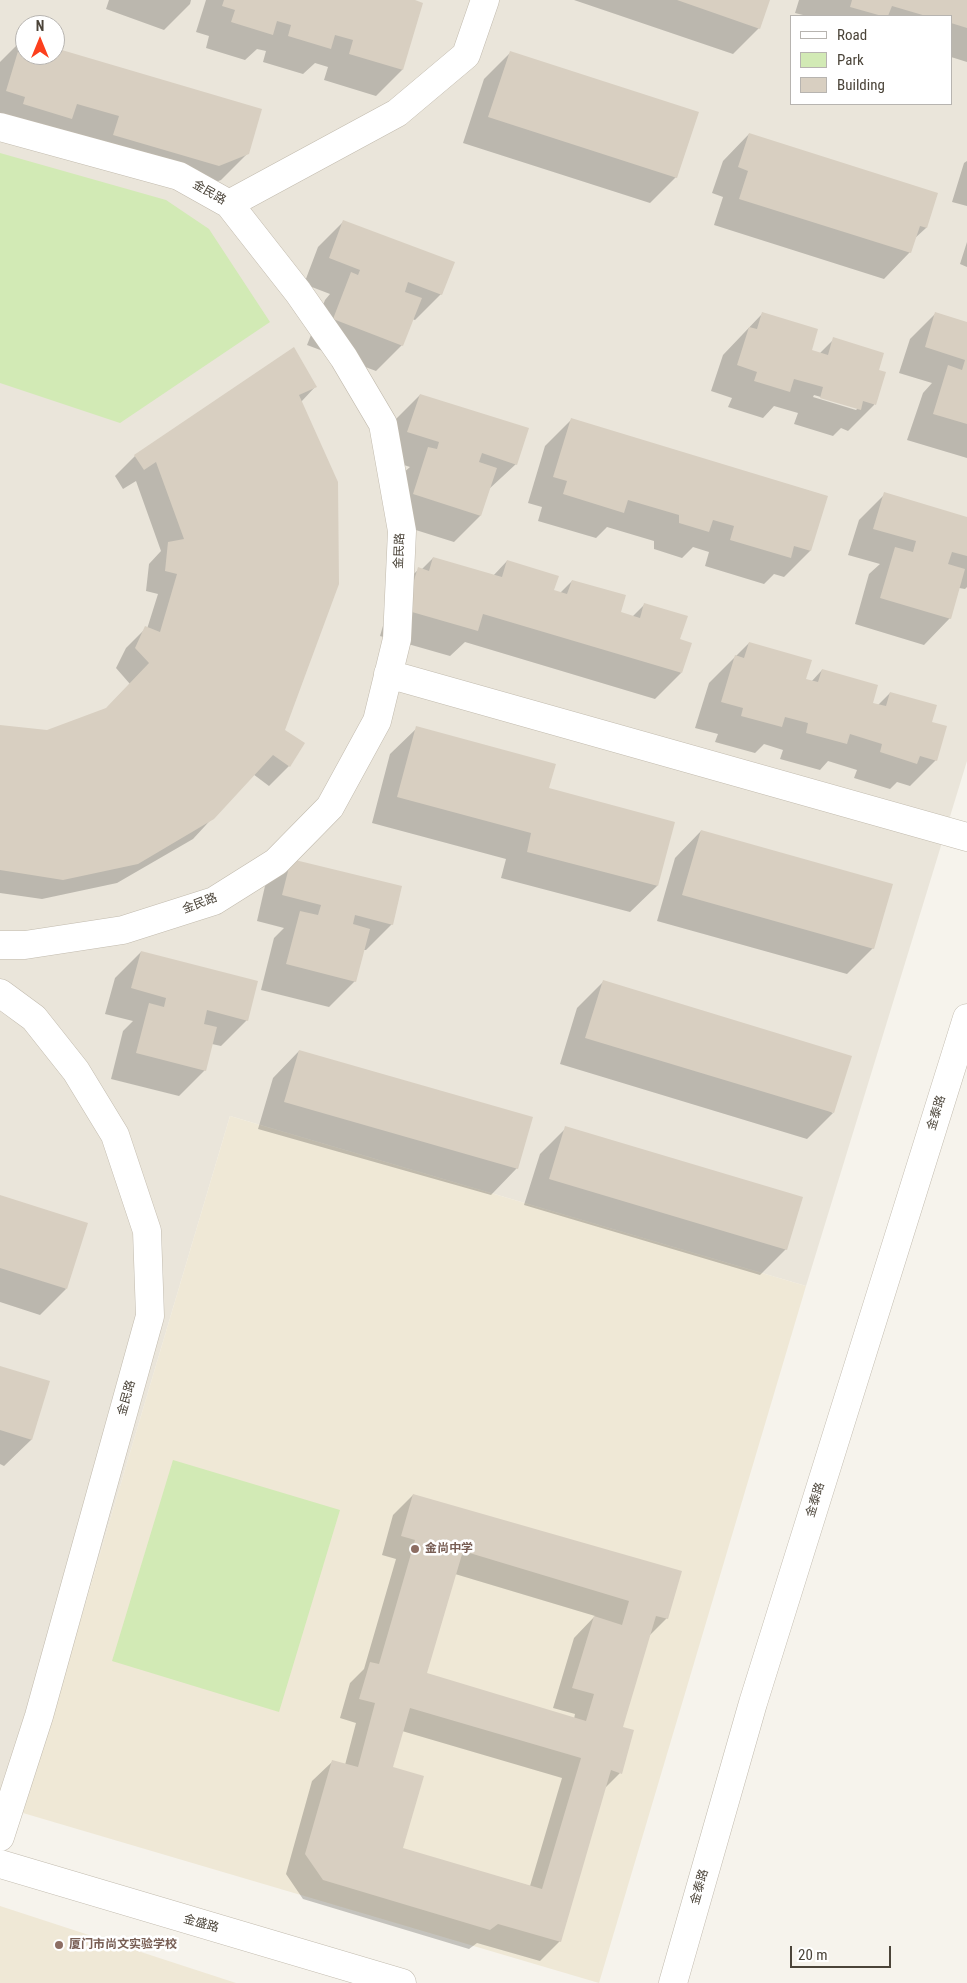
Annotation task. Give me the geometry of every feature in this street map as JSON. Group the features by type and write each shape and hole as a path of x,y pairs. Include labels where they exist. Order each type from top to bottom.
{"street":[{"path":"229,204 397,113 466,55 485,0"},
{"name":"金民路","path":"0,127 179,176 229,204 308,307 344,358 383,424 402,531 397,639 377,721 330,807 276,862 214,901 122,930 26,945 0,945"},
{"path":"388,674 967,837"},
{"name":"金民路","path":"0,993 34,1018 76,1071 115,1135 147,1230 150,1316 39,1716 0,1837"},
{"name":"金泰路","path":"673,1983 753,1703 967,1018"},
{"name":"金盛路","path":"0,1864 402,1983"}],"shaded area":[{"path":"0,0 967,0 967,761 806,1286 230,1116 23,1813 0,1826"},
{"name":"金尚中学","path":"230,1116 806,1286 599,1983 23,1813"},
{"name":"厦门市尚文实验学校","path":"0,1906 236,1983 0,1983"}],"green space":[{"path":"0,153 166,200 209,229 270,322 120,423 0,383"},
{"path":"173,1460 340,1510 279,1712 112,1661"}],"building":[{"path":"224,0 415,0 423,3 403,70 349,54 353,40 335,35 331,49 288,36 291,25 277,21 273,35 231,22 235,10 222,6"},
{"path":"677,0 770,0 760,29"},
{"path":"852,0 967,0 967,28 952,23 952,15 923,15 892,6 888,15 878,15 850,7"},
{"path":"65,51 262,109 249,154 219,166 113,135 119,116 77,104 72,119 23,104 25,97 6,91 15,61 15,65 65,65"},
{"path":"510,51 699,112 677,178 488,117"},
{"path":"749,133 938,193 927,228 920,226 911,253 739,199 748,171 738,167"},
{"path":"343,220 455,262 442,295 408,282 405,292 422,298 403,346 333,319 351,272 358,275 360,270 329,258"},
{"path":"762,312 818,329 812,350 828,355 833,337 884,353 879,370 886,372 876,405 863,401 861,410 820,398 823,387 794,379 790,392 754,381 757,372 737,365 749,327 757,329"},
{"path":"935,312 967,322 967,424 933,414 948,365 962,370 965,360 925,347"},
{"path":"294,347 317,387 299,395 338,482 339,584 285,730 305,743 290,767 273,755 214,819 138,864 63,880 0,870 0,725 47,730 106,708 149,663 135,648 145,626 160,632 177,574 165,571 168,542 184,539 156,462 144,470 134,455"},
{"path":"420,394 529,428 517,465 482,453 479,462 497,468 481,516 413,494 428,447 437,449 439,442 407,432"},
{"path":"571,418 828,496 811,551 794,546 791,558 730,540 734,526 713,520 709,532 679,523 679,515 628,500 624,513 563,494 567,481 553,477"},
{"path":"884,492 967,517 967,556 952,552 948,564 965,569 951,619 880,598 895,547 913,552 916,541 873,529"},
{"path":"433,557 502,577 507,560 559,576 554,590 567,594 572,580 626,595 621,612 640,618 644,603 688,616 680,639 692,643 682,673 483,614 478,631 405,610 418,567 429,571"},
{"path":"749,642 812,660 806,679 818,682 822,669 878,685 873,703 886,706 890,692 937,705 932,722 947,726 937,761 920,756 917,764 880,752 882,744 850,734 847,744 806,733 808,723 785,717 782,727 741,716 743,708 721,702 735,655 744,658"},
{"path":"416,726 556,764 549,788 675,822 658,886 527,852 531,833 397,797"},
{"path":"701,830 893,884 874,949 682,895"},
{"path":"291,859 402,886 393,925 355,915 353,924 370,929 356,982 286,964 300,911 318,915 321,905 282,895"},
{"path":"141,951 258,981 248,1021 207,1010 204,1024 217,1027 206,1071 136,1053 149,1003 164,1007 166,998 131,988"},
{"path":"603,980 852,1056 834,1113 585,1038"},
{"path":"299,1050 533,1117 518,1169 284,1102"},
{"path":"565,1126 803,1197 787,1250 549,1179"},
{"path":"0,1195 88,1223 67,1289 0,1268"},
{"path":"0,1366 50,1381 32,1440 0,1430"},
{"path":"413,1494 682,1571 668,1619 656,1616 623,1727 634,1730 622,1774 611,1770 561,1942 498,1924 490,1930 323,1880 305,1854 332,1760 358,1767 375,1703 359,1699 370,1662 379,1664 415,1540 401,1536","holes":["463,1551 629,1601 622,1625 594,1616 572,1688 594,1694 586,1721 427,1673","410,1708 581,1758 542,1889 403,1848 424,1776 393,1767"]}],"place":[{"name":"金尚中学","path":"415,1549"},
{"name":"厦门市尚文实验学校","path":"59,1945"}]}
